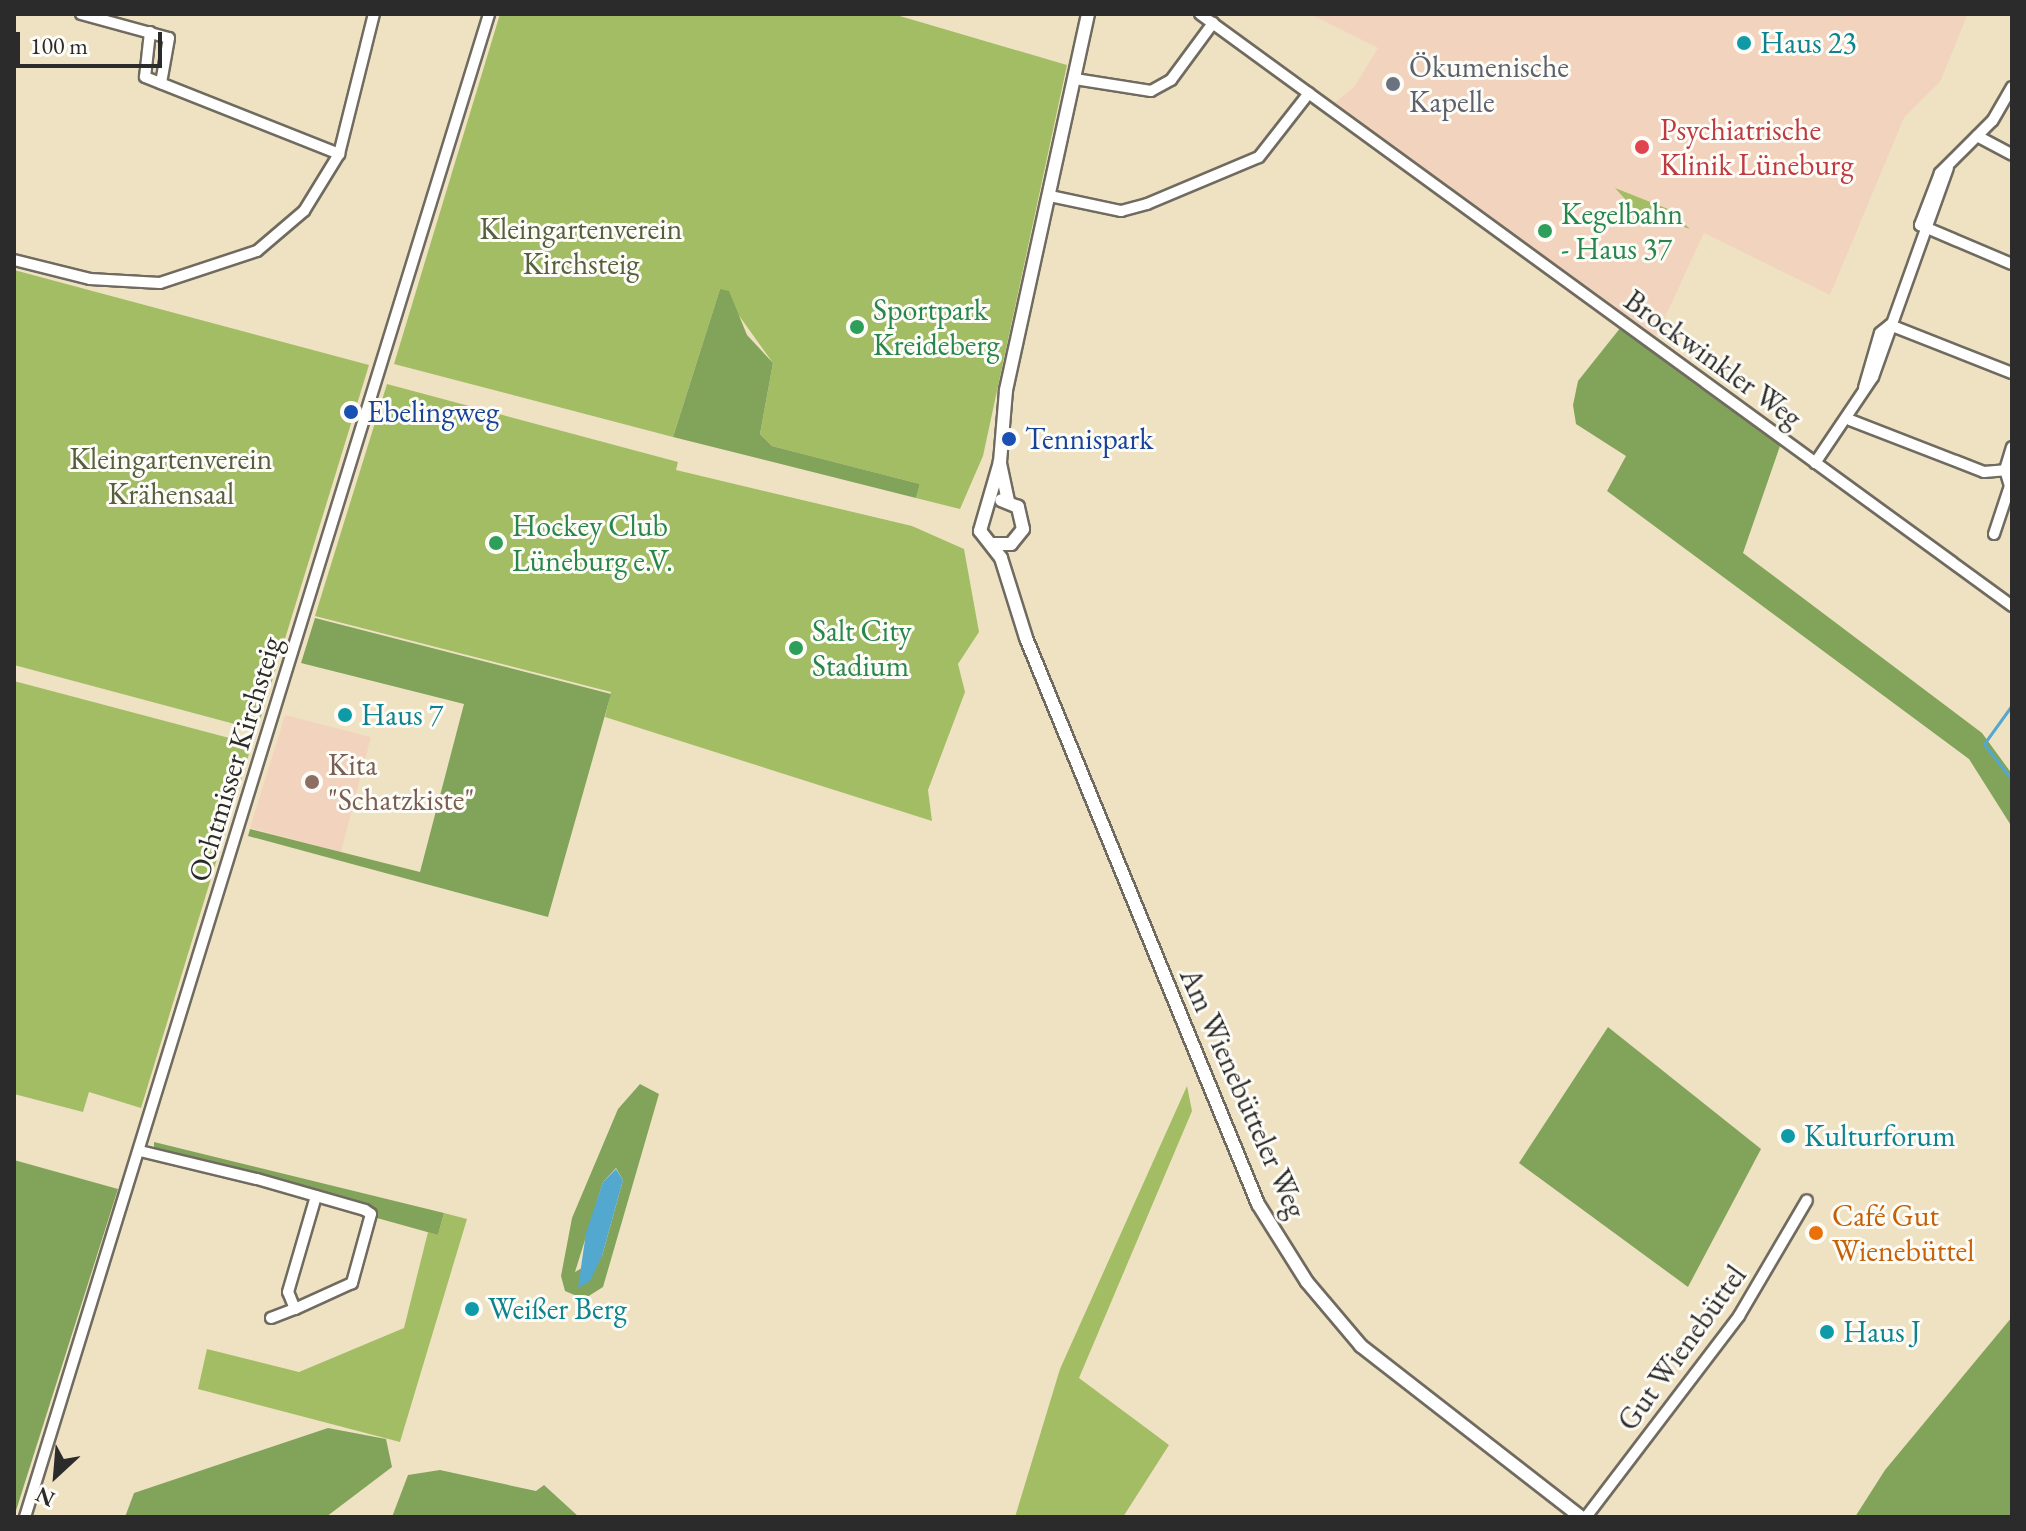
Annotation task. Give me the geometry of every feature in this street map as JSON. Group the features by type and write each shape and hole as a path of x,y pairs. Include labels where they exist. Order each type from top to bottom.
{"street":[{"path":"81,14 150,32 170,41 161,83"},
{"path":"14,260 130,284 203,274 257,251 293,223 339,154 374,14"},
{"name":"Ochtmisser Kirchsteig","path":"25,1517 489,14"},
{"name":"Am Wienebütteler Weg","path":"1088,14 1006,390 1000,462 991,502 978,526 993,544 1009,581 1204,1078 1284,1249 1390,1373 1584,1517"},
{"name":"Brockwinkler Weg","path":"1200,14 2012,606"},
{"path":"1075,79 1151,91 1171,80 1213,23"},
{"path":"150,32 142,75 339,154"},
{"path":"1815,463 1850,420 1928,231 1948,168 1977,136 2012,87"},
{"path":"1050,196 1121,211 1147,204 1259,157 1309,93"},
{"path":"1977,136 2012,155"},
{"path":"1928,231 2012,264"},
{"path":"1890,325 2012,373"},
{"path":"1850,420 1984,472 2005,470"},
{"path":"1994,534 2010,486 2005,470 2012,447"},
{"name":"Am Wienebütteler Weg","path":"1000,462 1008,501 1024,519 1011,544 1009,581"},
{"path":"991,502 1008,501"},
{"path":"993,544 1011,544"},
{"path":"140,1151 365,1210 373,1220 352,1283 271,1318"},
{"path":"295,1309 288,1292 316,1196"},
{"name":"Gut Wienebüttel","path":"1584,1517 1739,1316 1807,1200"}],"shaded area":[{"name":"Psychiatrische Klinik Lüneburg","path":"1310,14 1968,14 1940,82 1904,118 1830,295 1704,233 1656,337 1333,104 1354,87 1378,48"},
{"name":"Kita \"Schatzkiste\"","path":"285,715 371,737 341,852 250,828"}],"green space":[{"name":"Kleingartenverein Kirchsteig","path":"500,14 893,14 1067,65 983,456 960,509 916,498 920,484 772,446 760,434 773,363 720,289 673,437 394,364"},
{"path":"1615,188 1668,209 1690,229 1635,210"},
{"name":"Kleingartenverein Krähensaal","path":"14,270 369,365 257,730 14,665"},
{"path":"720,289 729,291 747,335 773,363 760,434 772,446 920,484 916,498 673,437"},
{"path":"1621,327 1781,443 1743,553 1982,733 2012,774 2012,827 1969,759 1607,491 1626,456 1576,424 1573,405 1578,381"},
{"path":"387,384 678,462 676,470 912,526 964,549 979,632 958,664 965,692 928,790 932,821 605,717 611,692 315,616"},
{"path":"315,618 611,694 548,917 248,836 250,829 420,872 464,704 301,663"},
{"path":"14,681 252,744 141,1108 89,1092 83,1112 14,1094"},
{"path":"1608,1027 1761,1149 1688,1287 1519,1163"},
{"path":"640,1084 659,1094 603,1287 584,1299 565,1291 561,1276 572,1218 618,1109","holes":["616,1168 623,1180 602,1256 575,1272 603,1182"]},
{"path":"1187,1086 1192,1111 1079,1378 1169,1445 1123,1517 1015,1517 1060,1369"},
{"path":"154,1142 444,1213 438,1235 377,1218 362,1203 154,1150"},
{"path":"14,1160 118,1189 14,1517"},
{"path":"444,1213 467,1219 400,1442 198,1389 207,1349 299,1372 404,1328 428,1232 438,1235"},
{"path":"2012,1317 2012,1517 1855,1517 1885,1470"},
{"path":"328,1428 386,1439 392,1467 326,1517 125,1517 134,1493"},
{"path":"440,1470 536,1491 544,1485 579,1517 392,1517 408,1475"}],"water":[{"path":"616,1169 623,1180 602,1256 590,1281 578,1288 586,1233 603,1182"}],"waterway":[{"path":"2012,705 1984,744 2012,780"}],"place":[{"name":"Haus 23","path":"1744,43"},
{"name":"Ökumenische Kapelle","path":"1393,84"},
{"name":"Psychiatrische Klinik Lüneburg","path":"1642,147"},
{"name":"Kegelbahn - Haus 37","path":"1545,231"},
{"name":"Sportpark Kreideberg","path":"857,327"},
{"name":"Ebelingweg","path":"351,412"},
{"name":"Tennispark","path":"1009,439"},
{"name":"Hockey Club Lüneburg e.V.","path":"496,543"},
{"name":"Salt City Stadium","path":"796,648"},
{"name":"Haus 7","path":"345,715"},
{"name":"Kita \"Schatzkiste\"","path":"312,782"},
{"name":"Kulturforum","path":"1788,1136"},
{"name":"Café Gut Wienebüttel","path":"1816,1233"},
{"name":"Weißer Berg","path":"472,1309"},
{"name":"Haus J","path":"1827,1332"}]}
